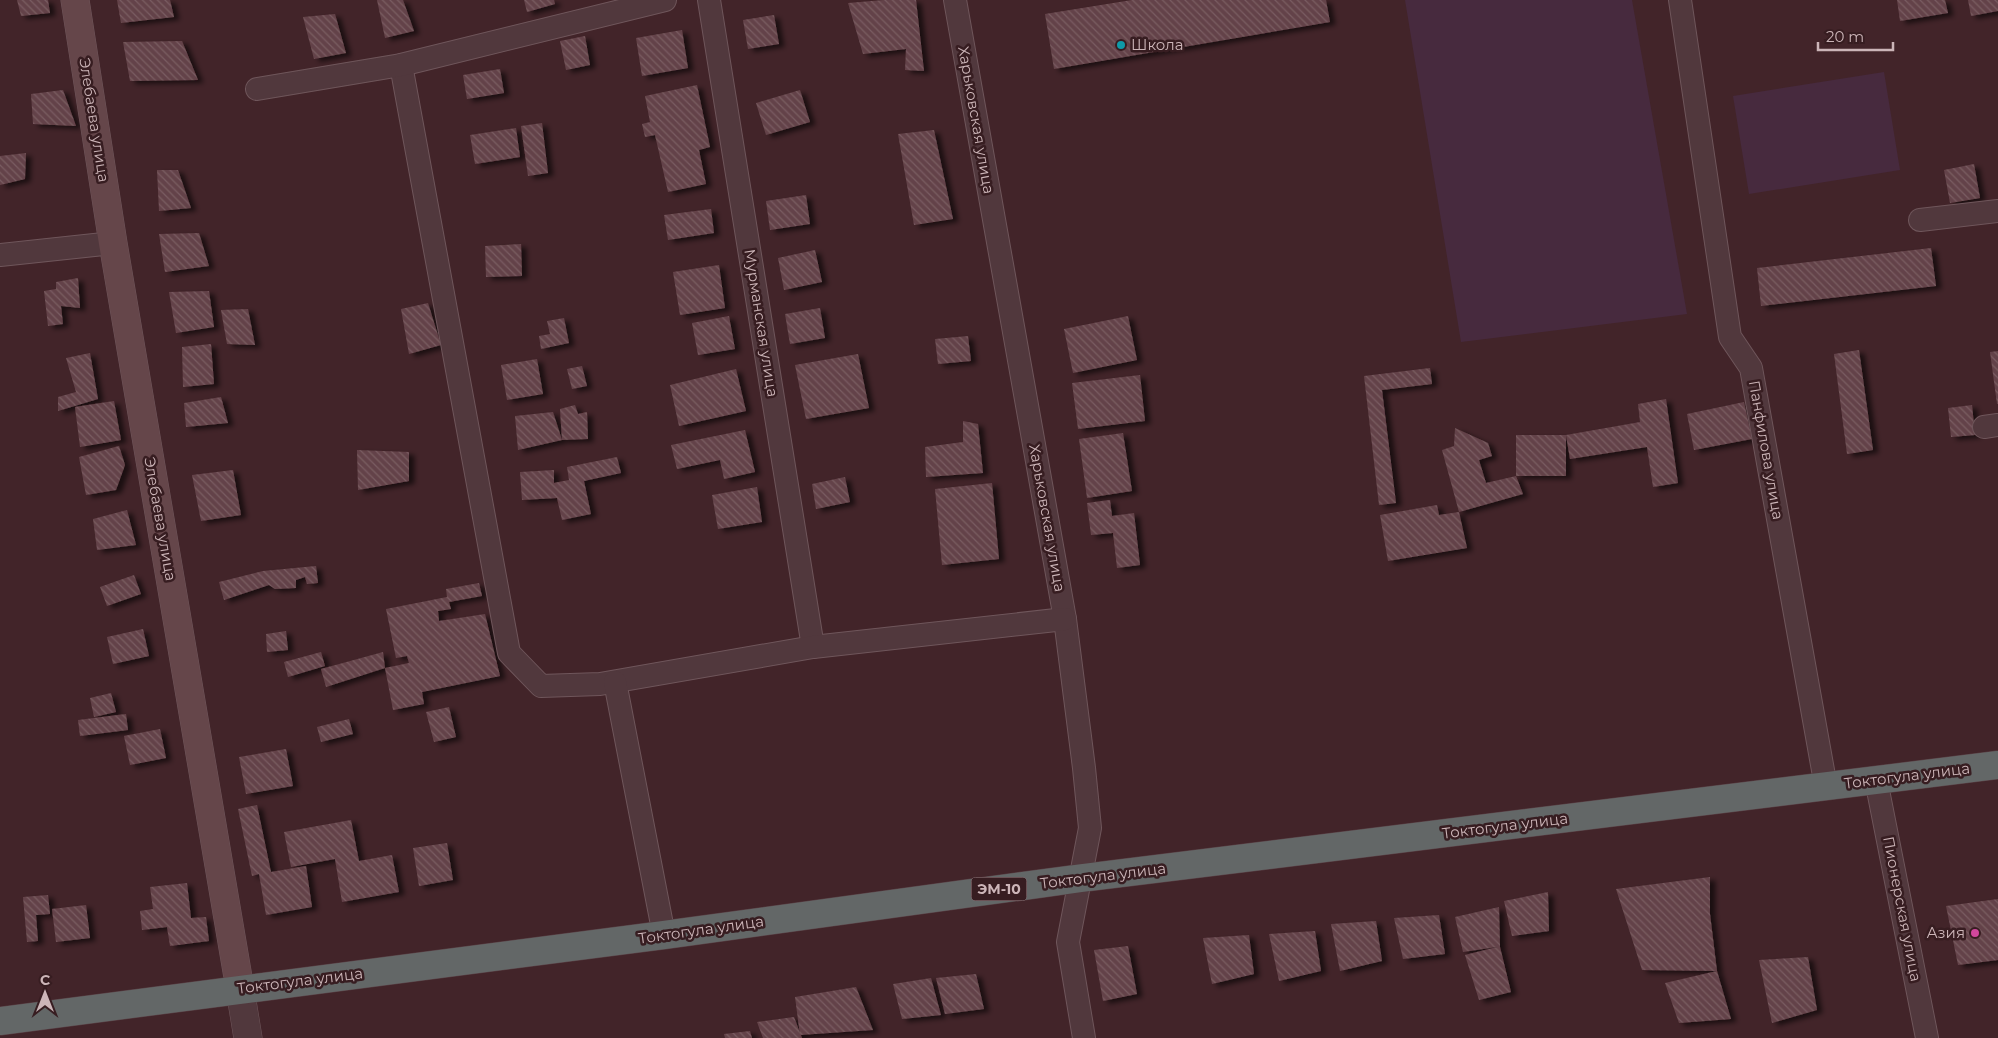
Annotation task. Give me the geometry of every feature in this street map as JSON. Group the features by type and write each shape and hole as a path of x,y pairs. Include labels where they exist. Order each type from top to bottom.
{"highway":[{"name":"Токтогула улица","path":"0,1021 664,935 1082,878 1998,765"}],"main road":[{"name":"Элебаева улица","path":"75,0 113,243 240,989"}],"street":[{"path":"257,89 401,65 665,0"},
{"name":"Мурманская улица","path":"708,0 813,647"},
{"name":"Харьковская улица","path":"955,0 1065,619 1090,828 1082,878 1068,942 1084,1038"},
{"name":"Панфилова улица","path":"1680,0 1730,337 1751,368 1826,787"},
{"path":"401,65 509,653 541,686 615,682 813,647 1065,619"},
{"path":"1920,220 1998,211"},
{"path":"0,255 113,243"},
{"path":"615,682 664,935"},
{"name":"Пионерская улица","path":"1876,780 1927,1038"},
{"name":"Элебаева улица","path":"240,989 248,1038"}],"shaded area":[{"path":"1405,0 1632,0 1687,314 1461,342"},
{"path":"1884,72 1900,170 1749,194 1733,96"}],"building":[{"path":"17,0 48,0 50,13 21,16"},
{"path":"117,0 170,0 174,17 121,23"},
{"path":"377,0 403,0 414,31 385,38"},
{"path":"524,0 554,0 555,4 527,12"},
{"path":"916,0 924,71 905,70 906,49 863,54 848,3"},
{"name":"Школа","path":"1132,0 1326,0 1330,22 1054,69 1045,14"},
{"path":"1897,0 1945,0 1948,13 1900,21"},
{"path":"1968,0 1998,0 1998,11 1971,16"},
{"path":"335,14 346,53 314,59 303,17"},
{"path":"774,15 779,44 748,49 743,20"},
{"path":"682,30 688,68 642,76 636,38"},
{"path":"585,36 590,65 566,70 560,41"},
{"path":"182,41 198,80 130,81 123,42"},
{"path":"500,69 504,93 467,99 463,75"},
{"path":"697,85 710,147 699,150 706,184 668,192 655,135 645,137 642,124 650,122 645,96"},
{"path":"63,90 76,126 33,124 31,94"},
{"path":"800,90 810,122 766,135 756,103"},
{"path":"542,123 548,173 528,176 521,126"},
{"path":"516,128 520,157 475,164 470,135"},
{"path":"934,130 953,219 914,225 898,134"},
{"path":"26,153 25,179 0,185 0,156"},
{"path":"1974,164 1980,198 1950,203 1944,170"},
{"path":"157,170 178,170 191,208 159,211"},
{"path":"806,195 810,224 770,230 766,201"},
{"path":"711,209 714,233 668,240 664,215"},
{"path":"199,233 209,266 165,272 159,234"},
{"path":"521,244 522,276 486,277 485,246"},
{"path":"1931,248 1936,286 1761,306 1757,268"},
{"path":"815,250 822,282 784,290 778,258"},
{"path":"719,265 725,308 680,315 673,272"},
{"path":"78,278 80,308 61,306 63,324 48,326 44,291 56,289 56,282"},
{"path":"209,291 214,327 176,333 169,292"},
{"path":"428,303 441,345 409,354 401,309"},
{"path":"820,308 825,338 790,344 785,314"},
{"path":"248,309 255,345 227,344 221,310"},
{"path":"729,316 735,349 698,355 692,323"},
{"path":"1128,316 1137,360 1073,373 1064,329"},
{"path":"564,318 569,343 541,349 539,336 550,334 547,321"},
{"path":"968,336 971,361 938,364 935,339"},
{"path":"211,344 214,384 183,387 182,347"},
{"path":"1859,350 1873,450 1847,454 1834,354"},
{"path":"1998,351 1998,404 1997,404 1990,352"},
{"path":"90,353 98,399 58,411 58,397 76,392 66,358"},
{"path":"858,354 869,408 806,419 795,365"},
{"path":"537,359 543,394 507,400 501,365"},
{"path":"582,366 587,386 572,389 567,369"},
{"path":"1430,368 1432,384 1382,390 1396,503 1379,505 1364,376"},
{"path":"736,369 746,411 679,426 670,385"},
{"path":"1140,375 1145,421 1078,429 1072,383"},
{"path":"221,397 228,423 186,427 184,403"},
{"path":"1666,399 1678,483 1653,487 1647,447 1570,459 1566,435 1640,422 1638,404"},
{"path":"114,401 121,440 80,447 75,407"},
{"path":"1744,402 1752,439 1694,450 1687,414"},
{"path":"575,405 578,414 587,412 588,439 562,440 560,409"},
{"path":"1972,405 1975,435 1951,437 1948,408"},
{"path":"553,412 562,440 518,450 515,416"},
{"path":"963,421 978,424 983,473 926,477 925,447 963,442"},
{"path":"1455,428 1488,443 1492,456 1479,460 1486,483 1516,476 1523,494 1459,512 1442,450 1454,446"},
{"path":"745,430 755,472 724,479 720,460 677,469 671,445"},
{"path":"1123,433 1132,491 1087,498 1079,439"},
{"path":"1516,435 1566,435 1566,476 1516,476"},
{"path":"119,446 125,465 116,490 86,495 79,457"},
{"path":"357,450 409,452 409,481 358,490"},
{"path":"617,457 621,473 584,481 591,514 562,520 557,498 522,500 520,472 554,470 554,483 569,480 567,467"},
{"path":"233,470 241,515 201,521 192,475"},
{"path":"845,477 850,502 816,509 812,484"},
{"path":"992,483 999,559 942,565 935,489"},
{"path":"757,487 762,522 718,529 712,495"},
{"path":"1110,500 1112,516 1134,513 1140,565 1117,568 1113,533 1091,535 1087,503"},
{"path":"1437,505 1439,515 1459,512 1467,548 1388,561 1380,515"},
{"path":"127,510 136,545 97,550 93,519"},
{"path":"316,566 318,583 307,584 305,577 296,580 296,588 275,589 269,585 224,600 219,582 263,571"},
{"path":"134,575 141,594 107,606 100,587"},
{"path":"479,583 482,596 449,602 451,609 438,611 439,621 485,614 500,676 422,692 424,704 393,710 385,668 409,663 407,656 396,658 386,609 447,597 446,589"},
{"path":"143,629 149,656 113,664 107,637"},
{"path":"286,631 288,650 267,652 266,634"},
{"path":"321,652 325,666 288,677 284,662"},
{"path":"383,652 385,668 326,687 321,669"},
{"path":"111,693 116,712 94,717 90,698"},
{"path":"449,707 456,737 434,742 426,712"},
{"path":"126,714 128,730 80,736 78,720"},
{"path":"349,719 353,734 321,742 317,727"},
{"path":"160,729 166,758 130,765 124,736"},
{"path":"286,749 293,786 246,794 239,757"},
{"path":"257,805 271,872 306,866 312,907 266,915 259,874 252,876 238,809"},
{"path":"351,820 359,861 392,855 399,892 342,902 335,859 291,867 284,832"},
{"path":"447,843 453,880 419,886 413,848"},
{"path":"1710,877 1710,914 1717,971 1642,970 1616,889"},
{"path":"187,883 191,918 206,917 209,941 170,946 167,927 142,930 140,911 153,909 150,887"},
{"path":"1548,892 1549,931 1512,936 1504,901"},
{"path":"48,895 50,914 36,915 38,941 27,942 23,897"},
{"name":"Aзия","path":"1998,899 1998,960 1958,965 1946,906"},
{"path":"86,905 90,938 56,942 52,909"},
{"path":"1499,907 1500,947 1511,992 1479,1000 1465,955 1497,947 1463,952 1455,917"},
{"path":"1439,915 1445,954 1403,959 1394,918"},
{"path":"1376,921 1382,961 1340,971 1331,924"},
{"path":"1315,931 1321,971 1279,981 1269,934"},
{"path":"1249,935 1254,974 1212,984 1203,938"},
{"path":"1128,946 1137,994 1103,1001 1094,950"},
{"path":"1808,957 1817,1010 1772,1023 1759,960"},
{"path":"1717,971 1731,1019 1679,1023 1665,983"},
{"path":"976,974 984,1009 945,1014 936,978"},
{"path":"931,978 941,1015 902,1019 893,984"},
{"path":"856,987 873,1030 800,1035 795,997"},
{"path":"794,1017 802,1038 763,1038 757,1022"},
{"path":"750,1031 752,1038 725,1038 724,1034"}],"place":[{"name":"Школа","path":"1121,45"},
{"name":"Aзия","path":"1975,933"}]}
